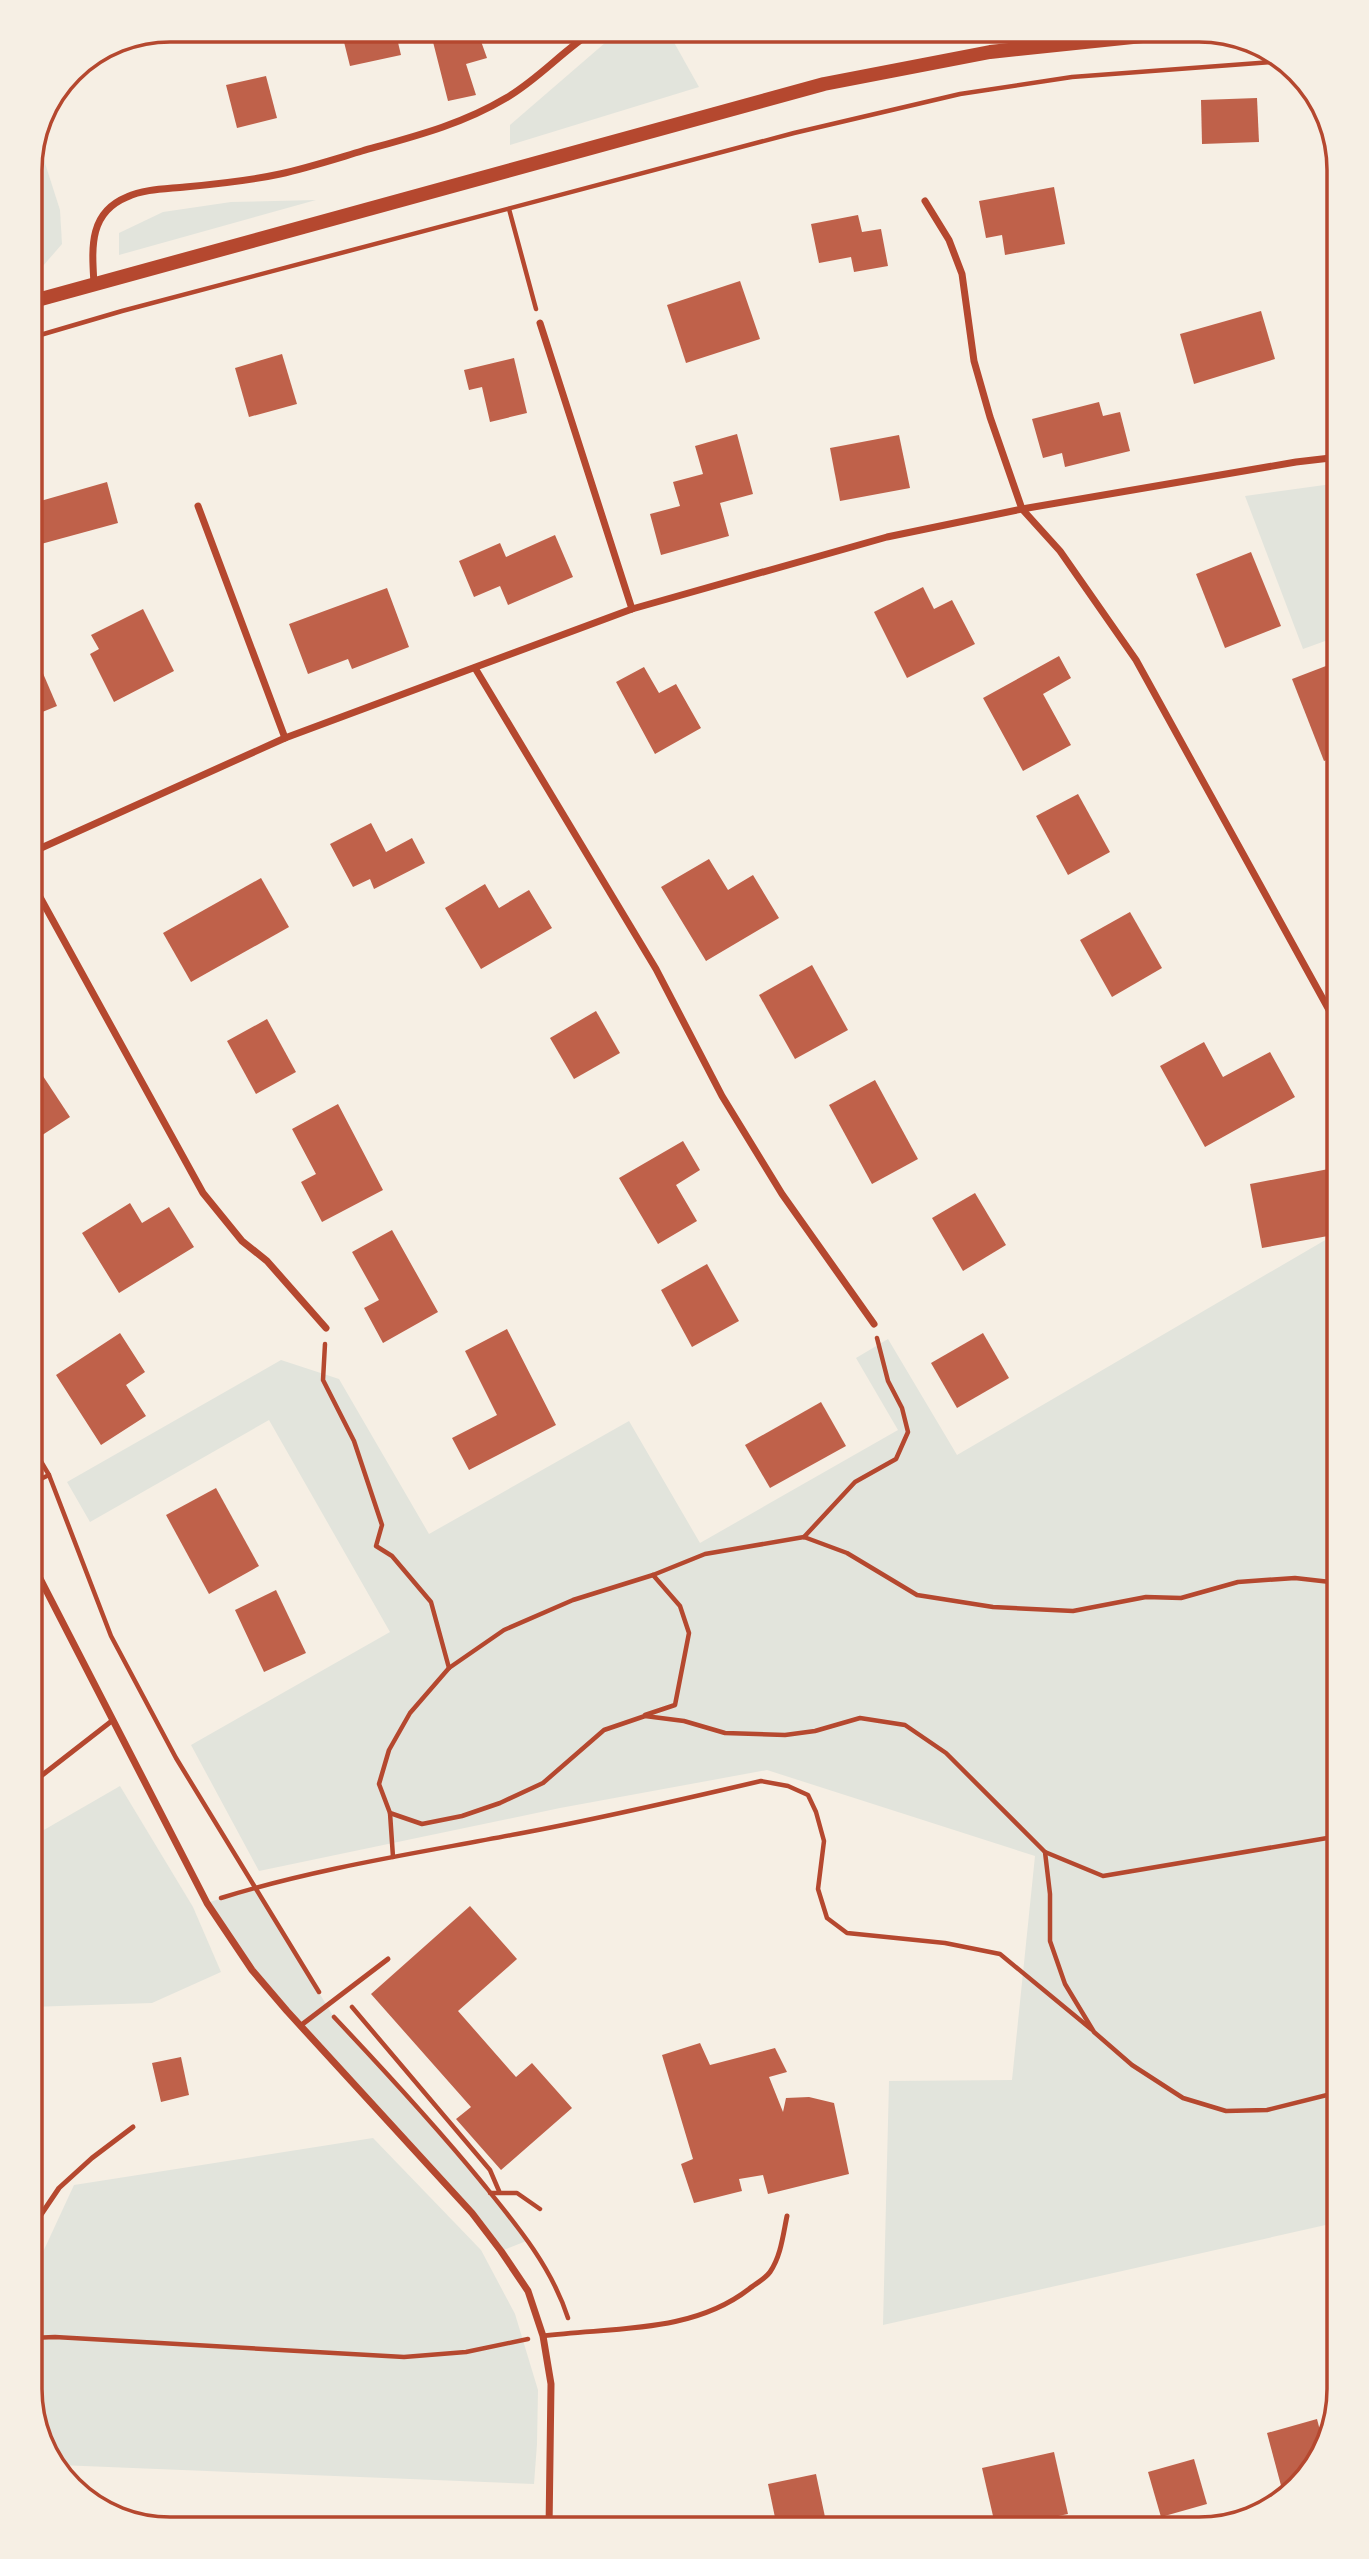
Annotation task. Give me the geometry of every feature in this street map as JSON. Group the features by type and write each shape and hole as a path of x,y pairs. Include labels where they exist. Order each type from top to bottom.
{"main road":[{"path":"42,299 824,84 990,52 1085,42"}],"street":[{"path":"94,284 92,249 95,227 108,210 126,197 156,190 232,183 281,174 441,129 480,113 510,96 577,42"},
{"path":"925,201 949,240 962,274 974,361 1022,509 1060,551 1136,660 1327,1006"},
{"path":"540,323 632,609"},
{"path":"42,848 285,738 632,609 887,537 1022,509 1327,458"},
{"path":"198,506 285,738"},
{"path":"475,668 656,969 722,1096 782,1194 874,1324"},
{"path":"42,901 203,1193 242,1241 267,1261 326,1328"},
{"path":"42,1582 207,1903 252,1969 300,2026 472,2213 528,2291 543,2336 551,2384 549,2517"}],"lane":[{"path":"42,1775 113,1720"},
{"path":"300,2026 343,1996 388,1959"},
{"path":"42,2213 59,2188 92,2158 133,2127"},
{"path":"543,2336 656,2325 700,2316 740,2296 769,2273 782,2246 786,2216"}],"path":[{"path":"42,334 794,134 960,94 1072,77 1268,62"},
{"path":"509,209 540,323"},
{"path":"804,1537 855,1482 896,1459 908,1432 902,1408 888,1381 874,1324"},
{"path":"326,1328 323,1380 354,1441 382,1525 376,1546 391,1556 431,1602 449,1668"},
{"path":"42,1464 111,1636 176,1758 328,2007 457,2152 529,2240 564,2305 573,2332"},
{"path":"42,1478 48,1475"},
{"path":"393,1857 390,1813 379,1784 389,1750 410,1713 449,1668 504,1630 573,1600 653,1575 705,1553 804,1537 847,1553 917,1595 993,1607 1073,1611 1146,1597 1181,1598 1238,1582 1294,1578 1327,1582"},
{"path":"390,1813 422,1824 462,1816 500,1803 543,1783 604,1730 675,1705 689,1633 680,1606 653,1575"},
{"path":"645,1716 684,1721 725,1733 785,1735 815,1731 860,1718 905,1725 946,1753 1045,1852 1102,1876 1327,1838"},
{"path":"207,1903 256,1887 393,1857 544,1829 761,1781 788,1786 808,1795 824,1841 818,1889 827,1918 847,1933 945,1943 1000,1954 1132,2065 1183,2098 1226,2111 1267,2110 1327,2095"},
{"path":"1045,1852 1049,1894 1049,1941 1065,1984 1094,2032"},
{"path":"343,1996 490,2170 499,2191"},
{"path":"490,2193 517,2193 540,2209"},
{"path":"42,2338 404,2357 466,2352 543,2336"}],"shaded area":[{"path":"606,42 674,42 699,87 510,145 510,125"},
{"path":"43,156 60,210 62,244 42,267"},
{"path":"316,200 119,255 119,233 163,212 231,202"},
{"path":"1327,485 1327,640 1303,649 1245,496"},
{"path":"1327,1239 1327,2225 883,2325 889,2081 1012,2080 1035,1856 767,1770 560,1808 259,1871 191,1745 390,1632 269,1420 90,1522 67,1482 281,1360 339,1379 429,1534 629,1421 700,1543 898,1430 856,1358 888,1339 957,1455"},
{"path":"120,1786 193,1907 221,1972 152,2003 42,2007 42,1831"},
{"path":"256,1887 333,2016 457,2152 529,2240 501,2251 472,2213 287,2011 207,1903"},
{"path":"373,2138 481,2250 515,2314 538,2390 534,2484 68,2465 59,2453 44,2414 42,2254 74,2185"}],"building":[{"path":"344,42 398,42 401,55 350,66"},
{"path":"433,42 481,42 487,58 466,64 476,95 448,101"},
{"path":"266,76 277,118 237,128 226,85"},
{"path":"1257,98 1259,142 1202,144 1201,100"},
{"path":"1054,187 1065,244 1005,255 1002,235 986,238 979,201"},
{"path":"858,215 862,232 881,229 888,266 854,272 851,257 819,263 811,224"},
{"path":"740,281 760,339 686,363 667,305"},
{"path":"1261,311 1275,359 1194,384 1180,334"},
{"path":"282,354 297,404 249,417 235,368"},
{"path":"514,358 527,413 490,422 482,387 469,390 464,370"},
{"path":"1099,402 1103,416 1120,412 1130,451 1065,467 1062,453 1043,458 1032,419"},
{"path":"737,434 753,494 720,503 729,536 661,555 650,514 680,506 673,482 703,474 695,446"},
{"path":"899,435 910,488 840,501 830,448"},
{"path":"107,482 118,523 42,544 42,501"},
{"path":"555,535 573,577 508,605 500,586 474,597 459,561 500,543 506,557"},
{"path":"1251,552 1281,626 1225,648 1196,574"},
{"path":"923,587 934,609 952,600 975,644 907,678 874,612"},
{"path":"387,588 409,647 352,669 348,659 308,674 289,624"},
{"path":"143,609 174,671 114,702 90,654 99,649 91,635"},
{"path":"1059,656 1071,678 1043,694 1071,745 1023,771 983,698"},
{"path":"1327,666 1327,760 1324,761 1292,679"},
{"path":"644,667 659,693 676,684 701,728 655,754 616,682"},
{"path":"42,671 57,706 42,712"},
{"path":"1078,794 1110,852 1068,875 1036,816"},
{"path":"371,823 386,852 412,838 425,863 374,889 370,879 353,887 330,844"},
{"path":"709,859 728,890 753,875 779,918 706,961 661,887"},
{"path":"261,878 289,927 191,982 163,933"},
{"path":"485,884 499,908 529,890 552,928 481,969 445,908"},
{"path":"1130,912 1162,968 1112,997 1080,940"},
{"path":"812,965 848,1030 795,1059 759,995"},
{"path":"596,1011 620,1053 574,1079 550,1038"},
{"path":"267,1019 296,1072 256,1094 227,1041"},
{"path":"1204,1042 1223,1077 1270,1052 1295,1097 1205,1147 1160,1066"},
{"path":"42,1075 70,1117 42,1135"},
{"path":"875,1080 918,1159 872,1184 829,1105"},
{"path":"338,1104 383,1190 322,1222 301,1182 316,1174 292,1129"},
{"path":"683,1141 700,1170 676,1185 697,1221 658,1244 619,1178"},
{"path":"1327,1169 1327,1236 1262,1248 1250,1184"},
{"path":"975,1193 1006,1245 963,1271 932,1218"},
{"path":"130,1203 142,1223 169,1207 194,1247 119,1293 82,1233"},
{"path":"392,1230 438,1312 383,1343 364,1308 379,1300 352,1252"},
{"path":"707,1264 739,1321 692,1347 661,1290"},
{"path":"507,1329 556,1425 469,1470 452,1438 497,1415 465,1351"},
{"path":"120,1333 145,1372 126,1385 146,1416 101,1445 56,1375"},
{"path":"983,1333 1009,1378 957,1408 931,1363"},
{"path":"821,1402 846,1446 770,1488 745,1445"},
{"path":"216,1488 259,1566 209,1594 166,1515"},
{"path":"276,1590 306,1653 264,1672 235,1610"},
{"path":"470,1906 517,1959 458,2011 516,2077 532,2063 572,2108 501,2170 456,2119 471,2107 371,1994"},
{"path":"700,2043 710,2065 775,2048 787,2072 769,2077 783,2112 786,2098 809,2097 834,2103 849,2174 768,2194 763,2175 739,2179 742,2191 694,2203 681,2164 693,2159 662,2055"},
{"path":"181,2057 189,2095 161,2102 152,2063"},
{"path":"1317,2419 1320,2430 1314,2445 1295,2473 1281,2486 1267,2433"},
{"path":"1054,2452 1068,2514 1054,2517 993,2517 982,2468"},
{"path":"1194,2459 1207,2504 1161,2517 1148,2472"},
{"path":"816,2474 825,2517 775,2517 768,2484"}]}
